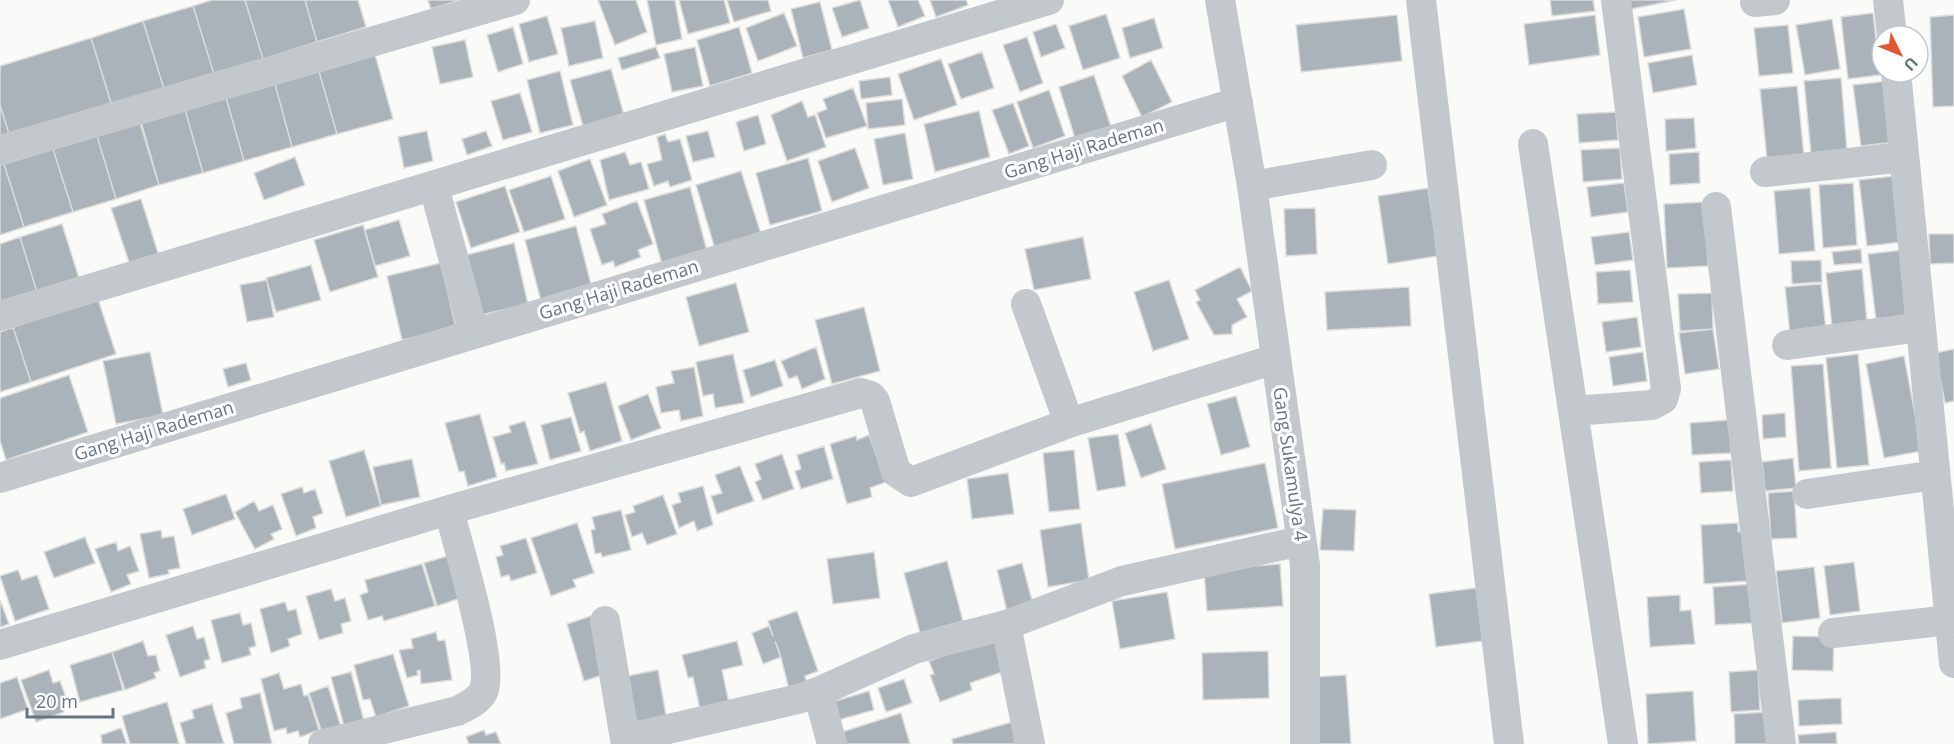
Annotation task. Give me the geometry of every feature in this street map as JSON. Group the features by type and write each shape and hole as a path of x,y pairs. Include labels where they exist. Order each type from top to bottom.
{"street":[{"path":"0,150 515,0"},
{"path":"0,316 1049,0"},
{"name":"Gang Sukamulya 4","path":"1220,0 1252,186 1305,565 1305,744"},
{"path":"1421,0 1509,744"},
{"path":"1573,411 1652,405 1663,399 1666,389 1616,0"},
{"path":"1888,0 1891,24"},
{"path":"1897,84 1954,663"},
{"name":"Gang Haji Rademan","path":"0,478 1238,102"},
{"path":"1533,144 1623,744"},
{"path":"1765,172 1904,157"},
{"path":"1252,186 1372,165"},
{"path":"434,187 474,334"},
{"path":"1716,207 1781,744"},
{"path":"1026,304 1069,423"},
{"path":"1787,345 1921,327"},
{"path":"0,645 449,510 861,393 871,396 875,401 896,472 911,482 1069,423 1275,359"},
{"path":"1807,494 1935,475"},
{"path":"323,744 457,711 474,702 482,694 486,672 483,645 449,510"},
{"path":"605,621 618,742 798,699 914,649 1006,625 1122,581 1301,541"},
{"path":"1833,633 1950,620"},
{"path":"1006,625 1030,744"},
{"path":"818,692 832,744"}],"building":[{"path":"212,0 245,0 263,59 214,74 193,6"},
{"path":"245,0 305,0 317,42 263,59"},
{"path":"305,0 358,0 366,27 317,42"},
{"path":"428,0 460,0 431,9"},
{"path":"598,0 636,0 647,32 615,45"},
{"path":"647,0 675,0 682,39 656,45"},
{"path":"679,0 724,0 730,23 688,34"},
{"path":"727,0 768,0 771,11 734,22"},
{"path":"860,0 869,28 842,37 832,8"},
{"path":"888,0 918,0 925,16 898,27"},
{"path":"930,0 966,0 968,5 936,17"},
{"path":"1550,0 1593,0 1595,11 1552,16"},
{"path":"1629,0 1676,0 1631,9"},
{"path":"820,2 832,50 803,58 791,9"},
{"path":"193,6 214,74 164,89 143,21"},
{"path":"1684,9 1691,49 1644,57 1638,17"},
{"path":"784,13 797,46 758,61 746,28"},
{"path":"1873,13 1874,24 1870,24 1870,76 1848,79 1841,17"},
{"path":"1106,14 1120,58 1083,70 1069,26"},
{"path":"1397,15 1402,61 1301,72 1296,25"},
{"path":"1595,15 1600,55 1529,65 1524,24"},
{"path":"1954,15 1954,106 1933,107 1930,17"},
{"path":"547,16 558,54 529,62 519,24"},
{"path":"1154,18 1163,48 1130,58 1122,28"},
{"path":"1832,19 1840,69 1805,75 1796,25"},
{"path":"143,21 164,89 112,106 91,38"},
{"path":"595,21 603,58 569,66 561,28"},
{"path":"1056,24 1065,48 1041,57 1033,32"},
{"path":"1788,25 1793,73 1759,76 1754,28"},
{"path":"513,27 523,64 498,72 487,35"},
{"path":"739,27 752,73 710,86 697,40"},
{"path":"1027,37 1043,83 1020,92 1003,45"},
{"path":"91,38 112,106 10,137 0,105 0,66"},
{"path":"465,40 473,77 440,84 432,47"},
{"path":"372,44 393,119 337,134 316,61"},
{"path":"656,47 660,58 622,70 618,58"},
{"path":"695,47 703,86 672,92 664,54"},
{"path":"982,52 994,88 961,99 948,64"},
{"path":"1692,55 1697,85 1653,93 1648,63"},
{"path":"941,59 957,105 914,120 898,74"},
{"path":"1151,60 1172,102 1142,117 1122,76"},
{"path":"316,61 337,134 292,147 272,73"},
{"path":"611,69 624,115 583,126 570,80"},
{"path":"560,71 573,125 540,133 527,80"},
{"path":"272,73 292,147 244,161 223,87"},
{"path":"1094,75 1111,127 1075,138 1059,87"},
{"path":"890,77 892,95 861,99 859,81"},
{"path":"1841,78 1847,151 1811,154 1804,81"},
{"path":"1888,84 1895,142 1861,146 1853,85"},
{"path":"1797,86 1804,156 1767,160 1760,89"},
{"path":"223,87 244,161 203,173 182,99"},
{"path":"853,88 867,126 826,138 817,113 827,109 823,99"},
{"path":"1049,90 1065,136 1033,148 1017,102"},
{"path":"520,93 532,132 503,140 491,101"},
{"path":"182,99 203,173 159,185 138,111"},
{"path":"902,99 905,125 868,129 866,103"},
{"path":"802,101 808,117 815,115 826,147 787,161 771,115"},
{"path":"1013,103 1029,146 1009,154 992,110"},
{"path":"0,105 10,137 0,140"},
{"path":"979,111 990,157 935,172 924,124"},
{"path":"1616,112 1618,140 1579,143 1577,114"},
{"path":"758,115 766,144 744,151 736,122"},
{"path":"1694,118 1696,148 1666,151 1665,119"},
{"path":"140,123 159,185 116,199 97,136"},
{"path":"427,131 433,161 404,168 398,137"},
{"path":"486,131 492,146 467,155 462,139"},
{"path":"708,131 715,157 693,162 686,136"},
{"path":"905,133 913,179 883,185 874,139"},
{"path":"665,134 668,142 680,139 692,180 670,187 668,181 654,186 647,164 662,160 657,137"},
{"path":"97,136 116,199 73,212 53,149"},
{"path":"855,148 869,188 832,202 818,161"},
{"path":"1620,148 1622,179 1583,182 1581,150"},
{"path":"53,149 73,212 24,227 4,164"},
{"path":"625,152 630,165 641,162 649,189 609,200 600,160"},
{"path":"1699,152 1700,183 1670,185 1669,154"},
{"path":"295,157 305,185 264,200 254,173"},
{"path":"808,158 822,211 770,225 756,173"},
{"path":"590,159 607,205 574,217 558,171"},
{"path":"4,164 24,227 0,235 0,165"},
{"path":"741,171 761,234 715,249 696,185"},
{"path":"551,176 565,219 524,232 509,190"},
{"path":"1894,176 1902,242 1867,246 1859,180"},
{"path":"1624,183 1628,212 1591,217 1587,187"},
{"path":"1853,183 1857,245 1823,248 1819,185"},
{"path":"505,186 520,232 471,248 456,202"},
{"path":"690,187 707,251 662,264 644,200"},
{"path":"1428,188 1438,256 1388,264 1378,196"},
{"path":"1810,188 1815,251 1779,254 1774,191"},
{"path":"141,199 159,256 130,265 111,208"},
{"path":"637,201 653,244 638,250 641,257 615,267 613,261 602,265 590,229 606,224 602,214"},
{"path":"1706,202 1708,266 1667,268 1664,204"},
{"path":"1315,208 1317,254 1286,256 1284,209"},
{"path":"399,220 410,256 375,266 365,230"},
{"path":"62,224 79,278 37,292 20,237"},
{"path":"363,225 378,277 330,292 314,240"},
{"path":"576,226 592,288 541,301 525,240"},
{"path":"1629,232 1633,260 1595,265 1591,237"},
{"path":"1929,234 1954,234 1954,263 1930,264"},
{"path":"20,237 37,292 0,304 0,244"},
{"path":"1083,237 1091,279 1034,290 1025,249"},
{"path":"514,243 528,304 481,315 466,255"},
{"path":"1861,249 1862,263 1834,265 1832,252"},
{"path":"1903,250 1911,315 1876,320 1868,254"},
{"path":"1821,260 1822,282 1792,284 1791,261"},
{"path":"441,263 456,328 402,340 387,276"},
{"path":"311,265 321,300 276,312 266,278"},
{"path":"1240,267 1252,291 1237,299 1247,317 1232,325 1232,334 1214,335 1196,302 1200,300 1195,290"},
{"path":"1862,269 1867,322 1832,326 1826,273"},
{"path":"1630,270 1633,302 1598,304 1596,272"},
{"path":"267,280 274,317 247,322 240,285"},
{"path":"1169,280 1189,339 1153,351 1134,292"},
{"path":"736,283 749,332 699,346 686,297"},
{"path":"1821,284 1826,330 1790,334 1785,287"},
{"path":"1409,287 1411,326 1327,330 1325,292"},
{"path":"1712,293 1713,329 1680,331 1678,294"},
{"path":"98,299 116,354 31,382 13,327"},
{"path":"864,307 880,371 832,384 815,320"},
{"path":"1637,317 1641,347 1606,352 1602,322"},
{"path":"13,327 31,382 0,392 0,332"},
{"path":"1713,329 1719,369 1685,374 1679,333"},
{"path":"816,347 825,379 802,389 797,376 789,379 781,361"},
{"path":"1954,349 1954,401 1945,403 1935,353"},
{"path":"150,352 163,415 116,424 103,361"},
{"path":"1643,352 1647,381 1613,386 1609,357"},
{"path":"733,354 744,403 715,408 713,394 703,396 696,362"},
{"path":"1858,354 1869,465 1837,468 1826,358"},
{"path":"1904,356 1922,451 1884,458 1866,364"},
{"path":"775,360 783,386 751,397 743,370"},
{"path":"246,363 251,380 228,387 223,369"},
{"path":"1823,364 1831,468 1799,471 1791,366"},
{"path":"694,367 703,416 681,421 679,410 661,413 656,387 674,383 671,371"},
{"path":"69,375 88,432 6,460 0,441 0,398"},
{"path":"606,382 622,441 590,451 584,431 580,433 568,393"},
{"path":"648,394 661,428 631,440 618,406"},
{"path":"1236,396 1250,447 1221,455 1207,404"},
{"path":"1785,413 1786,437 1763,439 1762,415"},
{"path":"480,414 497,477 468,486 464,471 459,472 445,423"},
{"path":"571,417 581,451 550,460 541,425"},
{"path":"1729,420 1731,453 1692,455 1690,423"},
{"path":"525,421 538,464 506,471 504,463 501,464 493,437 511,432 509,426"},
{"path":"1151,424 1166,469 1141,478 1125,433"},
{"path":"1118,434 1126,486 1097,491 1088,438"},
{"path":"869,435 886,482 870,488 872,497 847,504 830,444 856,436 857,440"},
{"path":"824,446 833,479 801,489 795,471 801,469 797,455"},
{"path":"364,450 381,506 346,517 329,461"},
{"path":"1074,450 1080,509 1049,512 1043,453"},
{"path":"782,454 794,489 763,500 755,482 761,479 755,464"},
{"path":"1793,458 1796,488 1765,491 1762,462"},
{"path":"412,459 420,497 381,505 373,467"},
{"path":"1731,460 1733,491 1701,493 1699,462"},
{"path":"1265,463 1278,528 1175,549 1162,484"},
{"path":"740,466 754,501 717,514 711,496 722,493 715,475"},
{"path":"1008,473 1014,514 972,519 967,479"},
{"path":"703,486 713,525 697,531 694,521 679,528 672,505 681,502 678,493"},
{"path":"302,487 304,493 315,489 323,513 313,517 316,528 296,536 281,494"},
{"path":"1794,491 1797,538 1771,539 1768,493"},
{"path":"226,494 235,519 192,535 183,509"},
{"path":"663,495 677,534 647,545 642,533 632,537 625,515 635,512 633,506"},
{"path":"254,501 259,511 273,505 282,529 271,534 274,539 255,549 235,512"},
{"path":"1323,509 1356,510 1354,551 1320,550"},
{"path":"621,510 631,550 602,557 601,553 595,554 591,530 595,529 592,517"},
{"path":"577,523 594,573 573,580 576,587 551,596 531,538"},
{"path":"1081,523 1089,580 1048,587 1040,530"},
{"path":"1738,523 1738,532 1746,531 1748,581 1704,584 1701,525"},
{"path":"161,530 162,538 174,536 180,568 168,570 169,574 149,578 140,534"},
{"path":"85,537 95,563 54,578 44,552"},
{"path":"526,538 537,573 511,581 509,575 501,577 496,557 503,555 500,546"},
{"path":"116,542 118,551 130,546 139,571 127,575 131,584 111,592 95,549"},
{"path":"874,552 880,598 833,604 827,559"},
{"path":"451,555 464,597 437,606 424,563"},
{"path":"947,561 963,621 920,633 904,573"},
{"path":"1854,562 1860,611 1830,615 1824,566"},
{"path":"1022,563 1033,604 1007,611 997,570"},
{"path":"422,564 435,606 384,621 382,616 368,620 360,595 368,592 365,580"},
{"path":"1280,564 1283,606 1207,611 1204,570"},
{"path":"1814,567 1820,618 1782,623 1776,571"},
{"path":"18,570 22,580 37,575 49,609 15,621 0,576"},
{"path":"1753,584 1755,623 1715,625 1713,587"},
{"path":"1476,588 1483,641 1436,647 1429,594"},
{"path":"331,589 335,601 345,598 351,621 341,624 343,633 319,640 306,596"},
{"path":"1167,592 1175,639 1120,649 1112,601"},
{"path":"1680,595 1680,611 1691,610 1695,644 1650,647 1647,597"},
{"path":"0,600 9,624 0,627"},
{"path":"285,602 288,611 296,609 302,634 288,639 290,646 271,653 260,609"},
{"path":"797,611 818,671 805,676 807,685 789,689 781,657 763,664 752,633 769,626 773,636 768,621"},
{"path":"240,613 243,625 251,623 256,646 249,648 251,655 222,663 211,620"},
{"path":"594,615 612,672 584,681 567,624"},
{"path":"193,626 197,639 204,637 210,659 204,661 206,668 180,677 166,635"},
{"path":"436,632 438,641 445,640 452,680 421,684 420,670 417,671 418,675 407,678 399,650 413,648 411,639"},
{"path":"1793,636 1834,637 1833,671 1792,670"},
{"path":"994,638 1005,671 970,683 972,690 940,702 930,675 934,674 929,661"},
{"path":"143,641 148,656 156,655 160,671 154,673 156,678 125,690 112,652"},
{"path":"737,641 743,665 722,670 730,708 701,714 693,677 688,678 682,655"},
{"path":"1268,651 1269,698 1203,700 1202,653"},
{"path":"112,652 123,690 80,702 70,665"},
{"path":"393,654 409,706 376,717 370,699 363,700 354,665"},
{"path":"49,670 53,683 60,681 68,703 61,705 64,712 36,722 21,680"},
{"path":"658,670 667,721 631,728 622,677"},
{"path":"1758,670 1760,710 1731,712 1729,672"},
{"path":"351,672 365,725 345,730 331,677"},
{"path":"279,673 284,689 301,684 304,696 308,695 319,730 300,737 298,731 287,734 286,728 274,731 261,679"},
{"path":"1346,675 1351,744 1319,744 1314,677"},
{"path":"17,677 28,709 0,719 0,683"},
{"path":"904,679 912,703 886,712 878,688"},
{"path":"328,686 341,727 322,733 309,693"},
{"path":"869,691 874,710 834,721 829,703"},
{"path":"1693,691 1696,741 1648,744 1646,694"},
{"path":"260,693 272,744 234,744 226,713 242,708 240,698"},
{"path":"1841,698 1842,724 1799,726 1798,700"},
{"path":"167,702 179,744 130,744 122,716"},
{"path":"212,704 224,744 186,744 180,723 194,718 192,710"},
{"path":"1767,712 1768,744 1735,744 1734,714"},
{"path":"901,713 910,744 842,744 839,733"},
{"path":"1012,722 1018,744 953,744 952,739"},
{"path":"121,728 127,744 102,744 101,735"},
{"path":"484,730 486,735 496,732 501,744 469,744 466,737"},
{"path":"1836,732 1837,744 1799,744 1798,735"}]}
